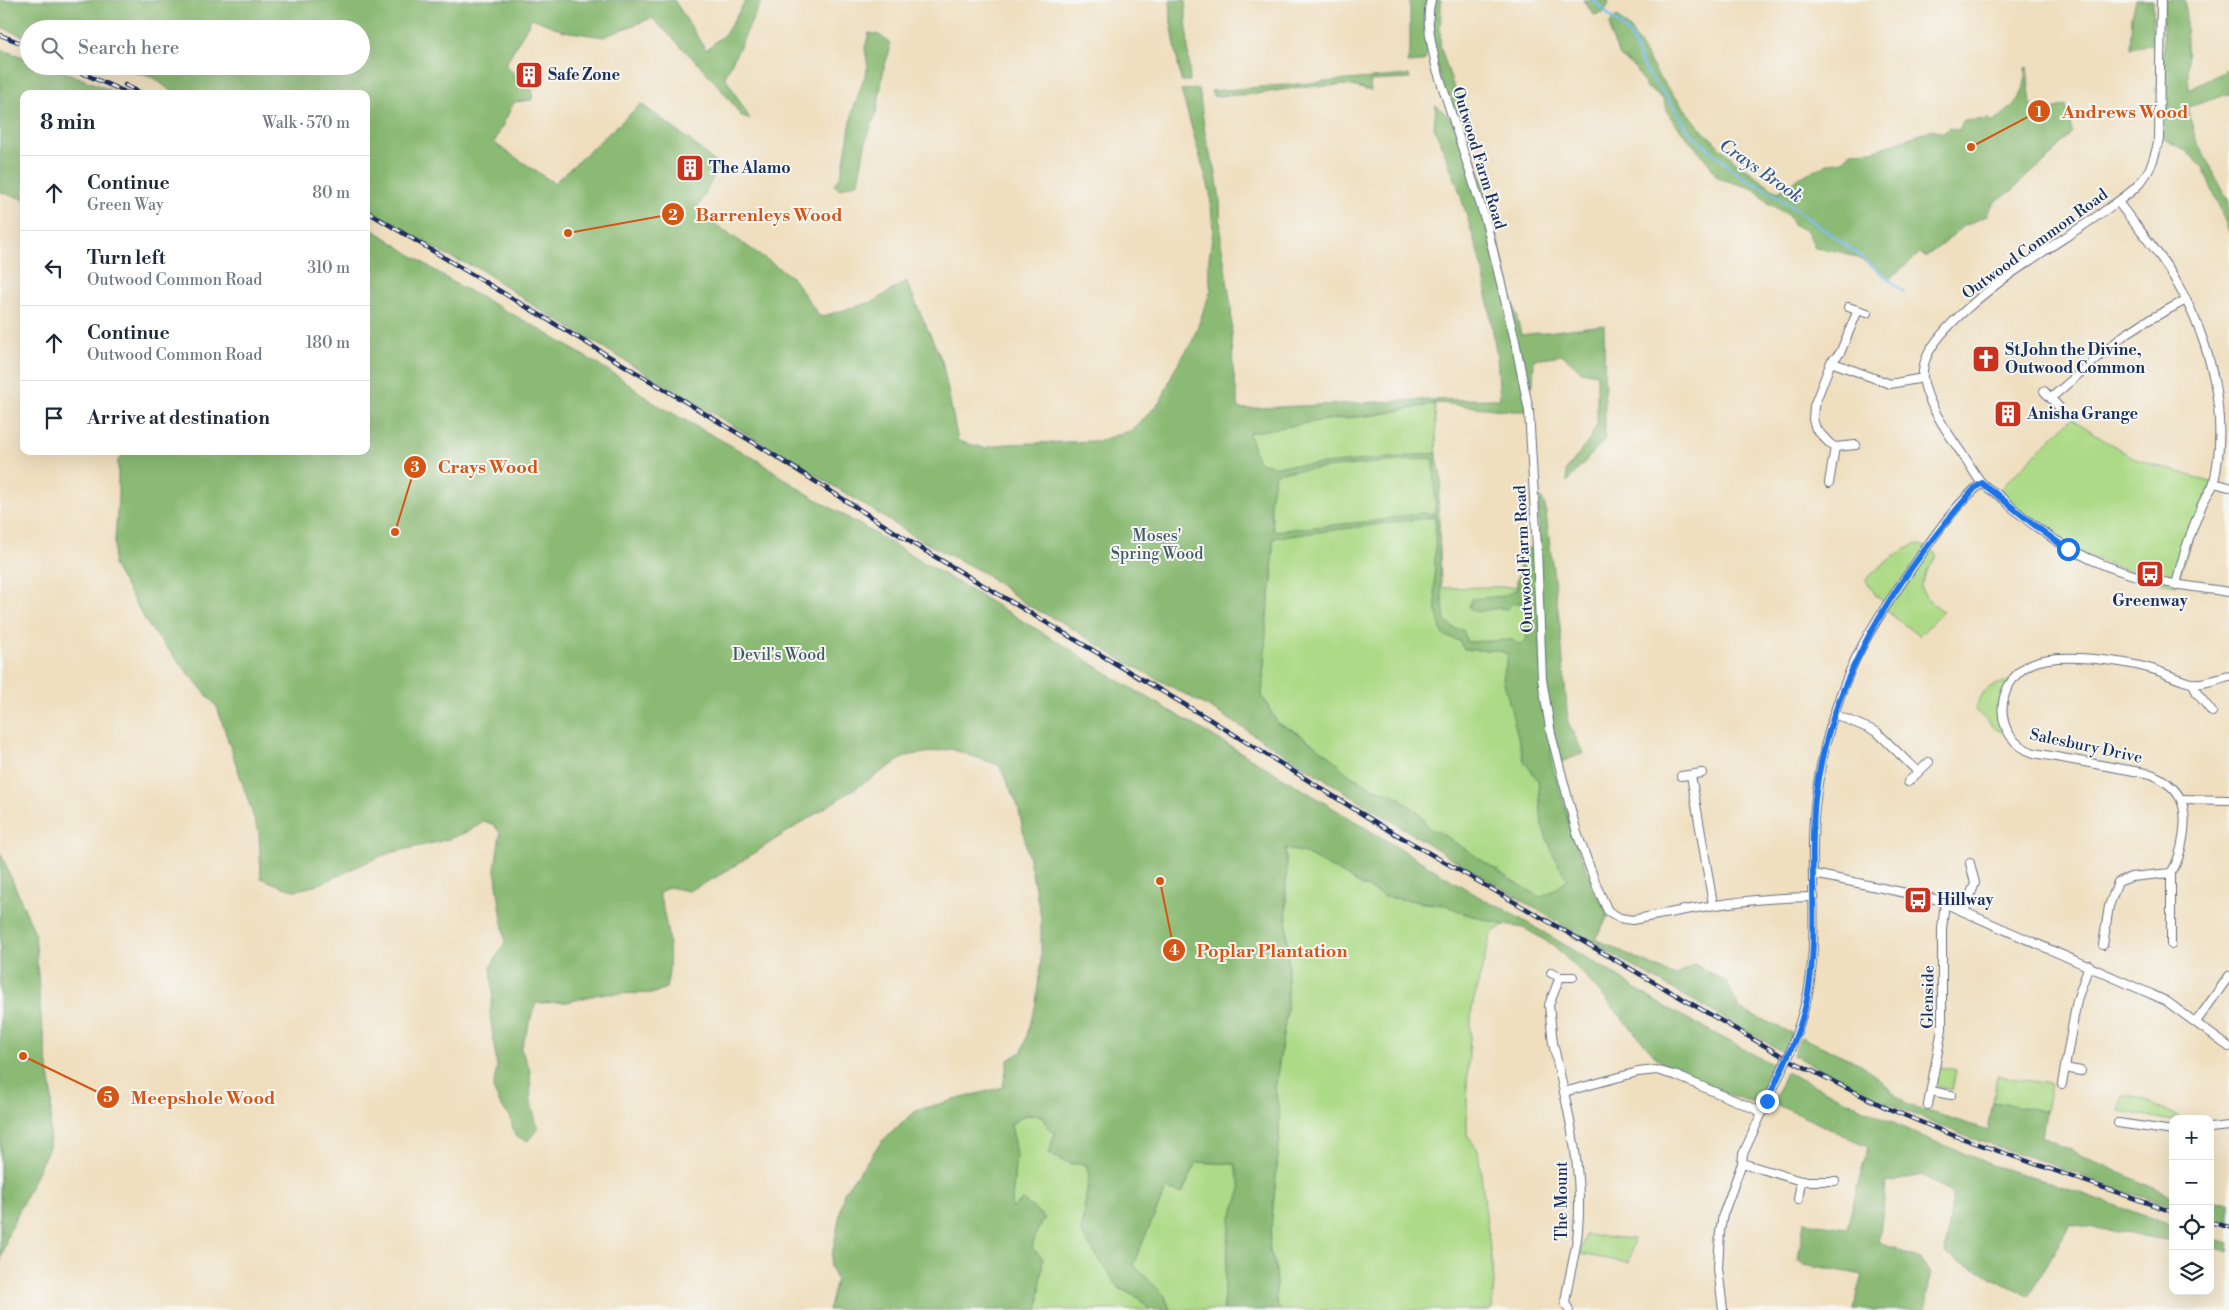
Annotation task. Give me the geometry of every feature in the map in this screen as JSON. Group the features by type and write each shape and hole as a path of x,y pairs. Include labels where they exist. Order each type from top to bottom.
{"street":[{"name":"Outwood Farm Road","path":"1431,0 1429,6 1431,40 1436,66 1486,222 1515,341 1529,411 1538,548 1542,679 1556,759 1577,833 1608,911 1620,918 1632,920 1712,904 1770,898 1814,897"},
{"name":"Outwood Common Road","path":"1923,378 1924,361 1928,352 1955,321 2031,260 2131,192 2148,172 2154,160 2159,139 2161,0"},
{"path":"2118,202 2161,257 2186,300 2208,350 2219,405 2220,444 2214,483 2203,502 2190,536 2176,585"},
{"path":"2051,398 2123,336 2186,300"},
{"path":"1848,306 1867,313"},
{"path":"1856,445 1835,447 1823,439 1816,429 1813,419 1814,406 1832,362 1840,353 1858,310"},
{"path":"1832,362 1890,384 1923,378 1933,405 1948,433 1982,483 1998,494 2038,529 2068,549 2096,563 2119,571 2176,585 2229,592"},
{"path":"2044,392 2059,407"},
{"path":"1829,483 1835,447"},
{"path":"1723,1310 1718,1268 1720,1231 1724,1215 1742,1163 1743,1154 1790,1053 1803,1015 1809,987 1813,945 1814,874 1812,842 1816,798 1823,753 1834,714 1850,670 1887,605 1936,535 1970,494 1982,483"},
{"path":"2214,483 2229,487"},
{"name":"Salesbury Drive","path":"2181,799 2166,783 2151,774 2080,762 2026,750 2018,745 2007,732 2002,705 2012,680 2031,664 2042,660 2081,659 2117,662 2150,669 2193,683 2229,676"},
{"path":"2193,683 2197,693 2212,712"},
{"path":"1834,714 1877,732 1918,772"},
{"path":"1908,782 1929,762"},
{"path":"1681,776 1702,773"},
{"path":"1691,775 1712,904"},
{"path":"2171,944 2171,873 2178,862 2183,836 2181,799 2229,800"},
{"path":"1964,912 1975,883 1970,863"},
{"path":"2103,945 2109,906 2118,882 2131,877 2171,873"},
{"path":"1814,874 1903,891 1945,902 2166,1001 2229,1047"},
{"name":"Glenside","path":"1928,1105 1942,1029 1942,915 1945,902"},
{"path":"2062,1084 2079,991 2089,965"},
{"path":"1552,972 1560,978 1573,977"},
{"path":"2196,1022 2229,976"},
{"name":"The Mount","path":"1560,978 1549,1005 1553,1043 1575,1143 1579,1207 1578,1231 1565,1302 1569,1310"},
{"path":"2065,1068 2081,1071"},
{"path":"1564,1092 1638,1072 1656,1070 1677,1076 1762,1112"},
{"path":"1931,1091 1951,1095"},
{"path":"2118,1123 2169,1130"},
{"path":"2214,1128 2229,1126"},
{"path":"1742,1163 1801,1181 1835,1180"},
{"path":"1798,1200 1801,1181"}],"green space":[{"name":"Moses' Spring Wood","path":"0,0 674,0 706,50 726,33 746,0 762,0 725,77 750,119 741,116 721,89 652,18 603,37 564,31 532,18 505,65 533,91 532,100 514,102 494,143 554,183 641,104 691,141 719,166 696,211 792,277 820,317 875,301 906,281 942,361 958,441 984,448 1006,444 1098,441 1132,430 1161,401 1175,368 1192,342 1211,290 1208,265 1213,231 1210,192 1181,90 1199,89 1205,134 1215,167 1220,201 1221,242 1231,306 1233,369 1239,409 1420,400 1500,399 1497,357 1483,269 1457,184 1434,127 1436,105 1454,122 1432,51 1432,0 1441,0 1440,46 1453,85 1467,108 1471,121 1470,144 1486,192 1521,335 1604,325 1605,439 1567,482 1566,470 1588,442 1597,424 1597,374 1581,371 1563,355 1534,359 1533,384 1526,396 1529,411 1512,411 1439,403 1367,416 1326,420 1249,433 1257,461 1274,466 1324,464 1437,453 1441,479 1438,497 1441,588 1445,621 1455,629 1463,630 1467,642 1513,640 1517,644 1521,644 1527,639 1524,626 1526,612 1523,603 1513,603 1507,609 1498,608 1476,612 1469,607 1471,599 1504,596 1517,589 1523,548 1537,548 1541,644 1551,734 1551,762 1573,838 1608,916 1595,939 1675,976 1694,964 1727,982 1739,1009 1792,1033 1783,1052 1594,944 1425,842 1216,711 1115,656 1065,624 1027,605 984,573 920,540 534,306 480,269 445,255 370,209 370,90 170,90 154,78 144,75 370,75 370,20 20,20 20,35 0,27","holes":["1432,458 1434,462 1435,514 1421,513 1375,521 1273,531 1270,500 1275,475 1280,472","1435,517 1434,576 1436,606 1443,635 1459,641 1464,649 1496,651 1508,654 1503,678 1524,761 1538,780 1542,826 1555,859 1568,880 1550,893 1540,897 1441,833 1429,828 1419,813 1395,795 1371,787 1348,774 1329,755 1293,730 1278,724 1262,696 1267,614 1272,580 1273,538"]},
{"path":"1170,0 1185,0 1190,81 1181,81 1171,22"},
{"path":"1410,0 1431,0 1431,40 1425,60 1407,63 1410,51"},
{"path":"1583,0 1608,0 1609,4 1603,13 1594,15"},
{"path":"2136,0 2153,0 2153,44 2130,48 2132,16"},
{"path":"2163,0 2185,0 2189,90 2229,69 2229,94 2188,107 2195,138 2229,202 2229,232 2203,167 2186,151 2164,139"},
{"path":"1616,16 1630,29 1659,77 1703,131 1736,162 1778,192 1802,176 1830,163 1843,161 1851,152 1873,151 1933,129 1943,133 1949,128 1959,130 1964,121 1989,119 1991,123 2012,107 2021,94 2024,86 2025,68 2027,67 2032,115 2066,105 2072,132 2046,161 2022,180 2013,190 1994,202 1986,216 1962,227 1925,257 1920,253 1889,279 1871,265 1855,257 1838,251 1815,248 1808,232 1793,224 1788,215 1768,203 1754,189 1718,178 1710,165 1670,117 1663,99 1646,87 1637,70 1620,56 1611,36 1610,24"},
{"path":"869,33 879,35 889,42 890,50 884,67 877,111 866,140 858,182 840,189 834,185 840,177 853,110 868,67 865,48"},
{"path":"0,49 20,56 20,75 72,75 110,90 20,90 20,198 0,192"},
{"path":"1409,75 1410,79 1370,81 1371,91 1348,85 1301,87 1256,94 1213,96 1211,91"},
{"name":"Devil's Wood","path":"370,228 454,283 536,327 619,377 654,403 759,461 801,490 1065,646 1111,676 1259,763 1491,904 1497,905 1606,969 1658,1003 1777,1067 1760,1098 1753,1101 1719,1091 1689,1077 1658,1059 1587,978 1553,945 1524,928 1504,925 1463,913 1446,905 1385,897 1302,852 1285,849 1287,867 1285,895 1288,961 1287,1008 1275,1089 1279,1113 1279,1145 1269,1248 1276,1270 1276,1301 1280,1310 1224,1310 1230,1221 1241,1190 1235,1164 1197,1162 1182,1193 1166,1189 1133,1264 1164,1295 1170,1310 1150,1310 1139,1298 1119,1288 1081,1233 1089,1176 1086,1164 1066,1162 1049,1153 1055,1134 1048,1128 1043,1116 1025,1115 1011,1124 1016,1155 1011,1209 1023,1200 1045,1218 1036,1233 1032,1248 1043,1258 1038,1310 828,1310 836,1280 830,1266 844,1192 882,1141 917,1110 1003,1087 1008,1060 1022,1052 1036,1004 1041,960 1041,917 1018,806 999,765 951,749 906,756 715,878 688,891 669,887 659,893 669,940 666,988 654,993 600,994 567,1002 536,1003 521,1049 530,1071 531,1104 538,1128 528,1141 515,1136 510,1117 501,1106 493,1089 497,1067 490,1013 493,994 491,966 505,942 495,869 500,833 494,825 484,821 462,834 387,854 320,884 297,890 261,878 259,833 217,707 150,628 113,565 118,500 118,460 123,455 370,455"},
{"path":"1435,404 1441,588 1539,586 1556,759 1573,838 1608,916 1595,939 1416,830 1395,795 1371,787 1348,774 1329,755 1293,730 1278,724 1262,696 1267,614 1272,580 1273,528 1270,500 1275,475 1257,461 1245,425 1376,415"},
{"path":"2072,418 2102,439 2138,460 2214,483 2203,502 2176,585 2159,582 2068,549 1996,493"},
{"path":"1542,498 1545,506 1560,626 1568,723 1584,753 1559,763 1543,679 1538,499"},
{"path":"1915,544 1927,547 1937,555 1920,587 1926,597 1943,612 1919,636 1884,609 1887,605 1876,596 1866,580 1889,560"},
{"path":"2012,680 2002,705 2007,733 1997,730 1975,710 1981,696 1988,689"},
{"path":"1285,849 1302,852 1345,874 1361,886 1421,903 1446,905 1463,913 1504,925 1491,933 1472,1007 1467,1083 1467,1135 1478,1150 1494,1281 1492,1310 1280,1310 1276,1301 1276,1270 1269,1248 1279,1145 1279,1113 1275,1089 1287,1008 1288,961"},
{"path":"0,852 35,933 41,1018 52,1094 49,1147 8,1234 0,1263"},
{"path":"1801,1037 1863,1065 1908,1105 1988,1130 1993,1102 2046,1111 2042,1137 2169,1195 2169,1205 2129,1193 2039,1160 1970,1138 1880,1100 1793,1055"},
{"path":"1936,1066 1956,1070 1952,1090 1932,1085"},
{"path":"1786,1072 1919,1135 1992,1165 2055,1184 2169,1225 2169,1240 2070,1224 2029,1296 1945,1254 1953,1194 1922,1175 1886,1183 1879,1241 1922,1261 1930,1274 1926,1310 1853,1310 1863,1275 1804,1264 1798,1260 1804,1222 1847,1228 1868,1146 1773,1103"},
{"path":"1997,1076 2051,1084 2046,1111 1993,1102"},
{"path":"2123,1095 2138,1097 2175,1115 2169,1115 2169,1120 2120,1111"},
{"path":"1025,1115 1044,1116 1048,1128 1055,1134 1051,1144 1071,1164 1086,1164 1089,1176 1081,1233 1119,1288 1139,1298 1150,1310 1038,1310 1040,1289 1032,1248 1036,1233 1045,1218 1023,1200 1011,1210 1014,1156 1011,1124"},
{"path":"1196,1162 1235,1164 1241,1190 1230,1221 1224,1310 1170,1310 1165,1296 1133,1264 1166,1189 1182,1193"},
{"path":"2214,1202 2229,1203 2229,1222 2214,1218"},
{"path":"1585,1235 1634,1239 1629,1263 1581,1254"},
{"path":"2214,1239 2229,1243 2229,1253 2214,1248"}],"waterway":[{"name":"Crays Brook","path":"1593,0 1631,36 1641,62 1651,78 1676,109 1688,130 1737,173 1774,194 1854,251 1904,292"}],"railway":[{"path":"0,35 20,43"},
{"path":"87,75 121,90"},
{"path":"125,85 135,90"},
{"path":"370,213 761,447 917,546 1209,719 1380,825 1786,1058 1887,1108 1947,1133 2169,1211"},
{"path":"2214,1223 2229,1227"}],"place":[{"name":"Safe Zone","path":"529,75"},
{"name":"Andrews Wood","path":"1971,147"},
{"name":"The Alamo","path":"690,168"},
{"name":"Barrenleys Wood","path":"568,233"},
{"name":"St John the Divine, Outwood Common","path":"1986,359"},
{"name":"Anisha Grange","path":"2008,414"},
{"name":"Crays Wood","path":"395,532"},
{"name":"Greenway","path":"2150,574"},
{"name":"Poplar Plantation","path":"1160,881"},
{"name":"Hillway","path":"1918,900"},
{"name":"Meepshole Wood","path":"23,1056"}],"route":[{"path":"1767,1101 1790,1053 1807,1001 1813,945 1814,874 1812,842 1823,753 1834,714 1850,670 1868,635 1936,535 1959,506 1982,483 1998,494 2014,510 2038,529 2068,549"}]}
